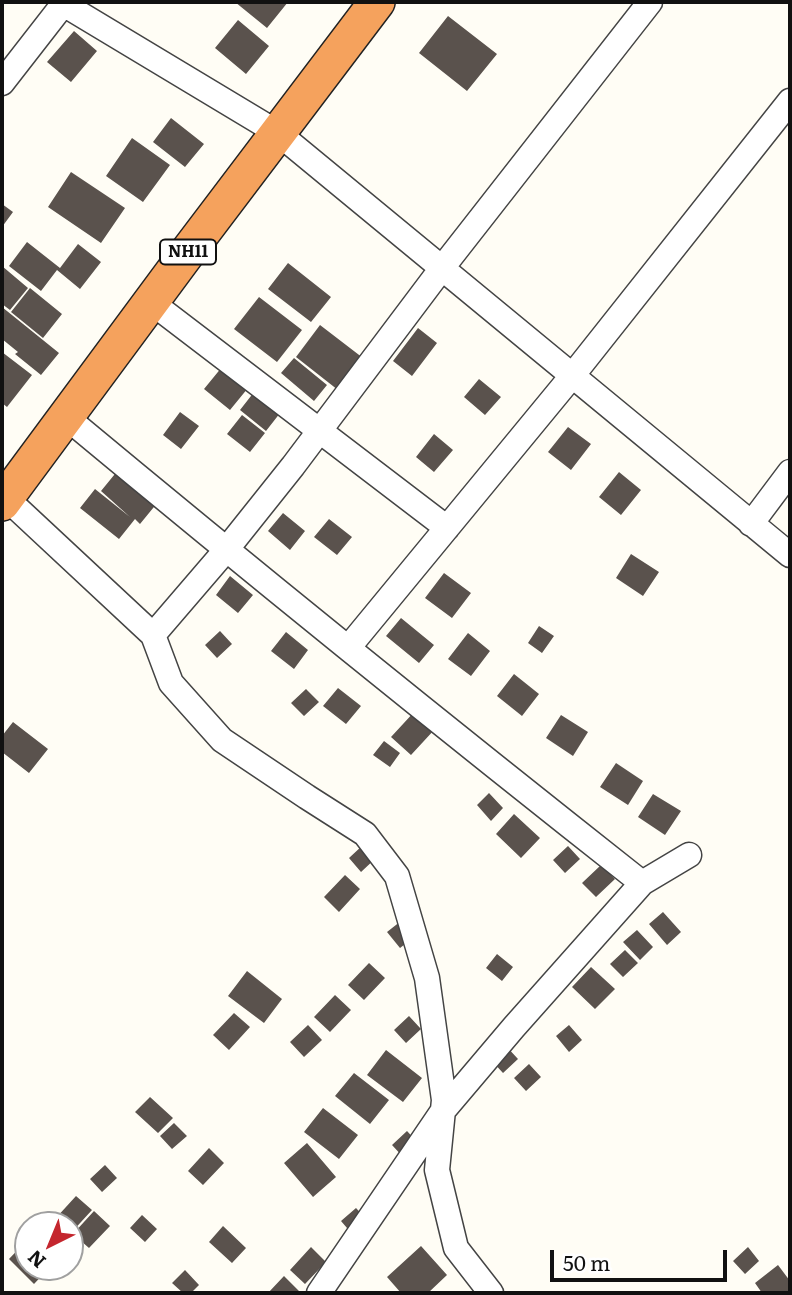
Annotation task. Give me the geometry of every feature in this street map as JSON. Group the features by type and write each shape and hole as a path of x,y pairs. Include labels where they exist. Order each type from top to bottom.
{"highway":[{"name":"NH11","path":"4,500 377,2"}],"street":[{"path":"2,83 63,2 278,133 790,555"},
{"path":"153,635 226,550 650,2"},
{"path":"348,648 572,376 790,101"},
{"path":"151,302 447,528"},
{"path":"66,417 226,550 642,883"},
{"path":"751,524 790,472"},
{"path":"4,500 153,635 171,683 222,740 365,834 397,876 427,978 444,1100 437,1170 456,1248 491,1293"},
{"path":"319,1293 442,1112 642,883 689,855"}],"building":[{"path":"235,2 288,2 267,28"},
{"path":"448,16 497,54 467,91 419,53"},
{"path":"238,20 269,46 246,74 215,48"},
{"path":"74,31 97,51 71,82 47,62"},
{"path":"171,118 204,144 185,167 153,142"},
{"path":"132,138 170,165 143,202 106,176"},
{"path":"71,172 125,208 101,243 48,207"},
{"path":"2,204 13,212 2,227"},
{"path":"27,242 60,268 78,244 101,262 80,289 57,270 41,291 9,266"},
{"path":"288,263 331,297 311,322 268,289"},
{"path":"2,266 28,288 10,310 2,304"},
{"path":"30,288 62,314 43,338 11,312"},
{"path":"259,297 302,330 277,362 234,329"},
{"path":"2,307 59,353 41,375 15,354 18,352 2,339"},
{"path":"320,325 363,358 338,390 296,357"},
{"path":"418,328 437,343 412,376 393,361"},
{"path":"2,352 32,375 7,407 2,403"},
{"path":"294,358 327,385 314,401 281,373"},
{"path":"222,367 248,388 230,410 204,389"},
{"path":"479,379 501,397 485,415 464,397"},
{"path":"258,387 284,408 266,431 240,410"},
{"path":"180,412 199,426 181,449 163,435"},
{"path":"242,415 265,433 250,452 227,434"},
{"path":"568,427 591,444 571,470 548,452"},
{"path":"434,434 453,450 434,472 416,457"},
{"path":"119,469 158,502 140,524 135,519 119,539 80,508 95,489 130,517 101,491"},
{"path":"619,472 641,490 621,515 599,497"},
{"path":"283,513 305,531 290,550 268,531"},
{"path":"329,519 352,537 337,555 314,537"},
{"path":"631,554 659,572 643,596 616,578"},
{"path":"444,573 471,593 452,618 425,598"},
{"path":"230,576 253,595 238,613 216,595"},
{"path":"401,618 434,645 419,663 386,636"},
{"path":"539,626 554,636 542,653 528,643"},
{"path":"220,631 232,644 217,658 205,645"},
{"path":"286,632 308,650 294,669 271,651"},
{"path":"468,633 490,651 471,676 448,659"},
{"path":"514,674 539,694 522,716 497,696"},
{"path":"338,688 361,706 346,724 323,706"},
{"path":"306,689 319,702 304,716 291,703"},
{"path":"415,711 435,729 411,755 391,737"},
{"path":"561,715 588,732 573,756 546,738"},
{"path":"13,722 48,749 29,773 2,752 2,736"},
{"path":"384,741 400,753 390,767 373,755"},
{"path":"616,763 643,781 628,805 600,787"},
{"path":"489,793 503,808 491,821 477,805"},
{"path":"653,794 681,811 665,835 638,817"},
{"path":"514,814 540,838 521,858 496,834"},
{"path":"363,845 376,858 361,872 349,858"},
{"path":"568,846 580,859 565,873 553,860"},
{"path":"601,865 615,879 596,897 582,883"},
{"path":"345,875 360,889 339,912 324,897"},
{"path":"663,912 681,932 667,945 649,924"},
{"path":"401,921 414,937 400,948 387,932"},
{"path":"637,930 653,947 640,960 623,942"},
{"path":"625,950 638,963 623,977 610,964"},
{"path":"497,954 513,967 502,981 486,968"},
{"path":"369,963 385,978 364,1000 348,985"},
{"path":"591,967 615,989 595,1009 572,987"},
{"path":"247,971 282,999 264,1023 228,996"},
{"path":"335,995 351,1010 330,1032 314,1017"},
{"path":"234,1013 250,1027 229,1050 213,1035"},
{"path":"409,1016 421,1029 406,1043 394,1030"},
{"path":"308,1025 322,1040 304,1057 290,1042"},
{"path":"569,1025 582,1040 569,1052 556,1036"},
{"path":"506,1046 518,1059 503,1073 491,1060"},
{"path":"386,1050 422,1078 403,1102 367,1075"},
{"path":"529,1064 541,1077 526,1091 514,1078"},
{"path":"354,1073 389,1100 370,1124 335,1096"},
{"path":"150,1097 173,1118 158,1133 135,1112"},
{"path":"323,1108 358,1135 339,1159 304,1132"},
{"path":"174,1123 187,1136 172,1149 160,1136"},
{"path":"407,1131 419,1144 404,1158 392,1145"},
{"path":"307,1143 336,1177 313,1197 284,1163"},
{"path":"209,1148 224,1163 203,1185 188,1171"},
{"path":"105,1165 117,1178 102,1192 90,1179"},
{"path":"76,1196 92,1210 84,1219 84,1211 62,1211"},
{"path":"356,1208 368,1221 353,1235 341,1221"},
{"path":"94,1211 110,1226 89,1248 84,1244 84,1222"},
{"path":"142,1215 157,1229 145,1242 130,1228"},
{"path":"223,1226 246,1248 232,1263 209,1242"},
{"path":"421,1246 447,1275 428,1293 401,1293 387,1277"},
{"path":"311,1247 326,1262 305,1284 290,1270"},
{"path":"748,1247 759,1261 745,1274 733,1261"},
{"path":"778,1265 790,1281 790,1293 762,1293 755,1283"},
{"path":"185,1270 199,1285 191,1293 183,1293 172,1283"},
{"path":"284,1276 299,1291 268,1293"}]}
